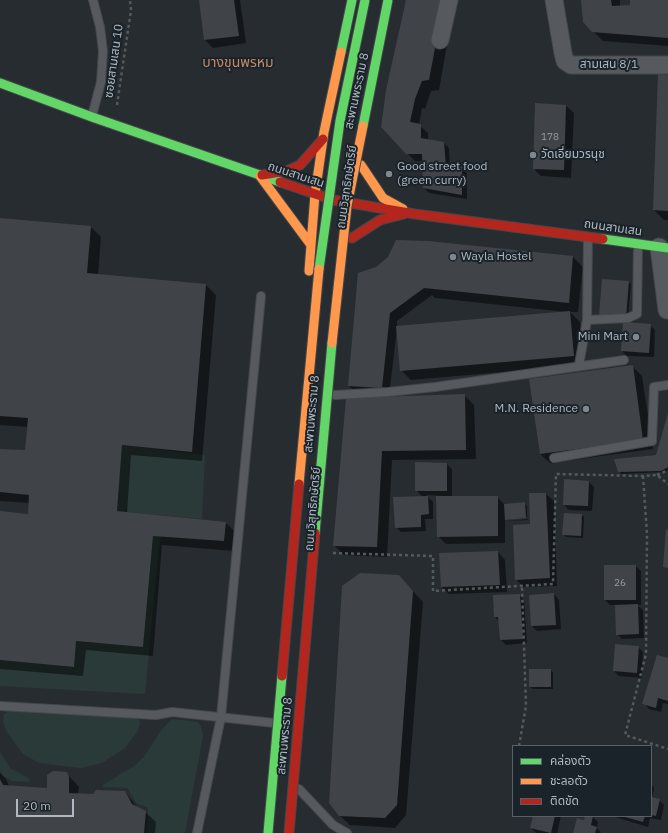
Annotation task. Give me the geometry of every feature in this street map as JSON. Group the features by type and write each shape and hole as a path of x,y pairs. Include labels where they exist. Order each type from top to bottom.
{"main road":[{"name":"ถนนวิสุทธิกษัตริย์","path":"264,833 274,723 315,194 324,136 352,0"},
{"name":"สะพานพระราม 8","path":"268,833 318,275 340,121 365,0"},
{"name":"สะพานพระราม 8","path":"289,833 336,293 347,206 388,0"},
{"name":"ถนนวิสุทธิกษัตริย์","path":"295,833 335,395 356,204 364,149 395,0"},
{"name":"ถนนสามเสน","path":"0,82 114,125 315,194 356,204 409,213 588,236 664,248"},
{"path":"312,245 260,176 287,170 300,165 324,136 333,150 346,155 355,155 364,149"},
{"path":"361,165 376,190 383,198 409,213"},
{"path":"352,238 380,220 409,213"},
{"path":"266,808 280,819 297,812"}],"street":[{"path":"440,40 449,0"},
{"name":"สามเสน 8/1","path":"554,0 565,61 571,66 668,65"},
{"path":"664,248 667,310"}],"lane":[{"path":"92,117 101,82 103,63 100,27 93,0"},
{"path":"580,365 587,320 588,236"},
{"path":"587,320 628,318 637,314 638,244"},
{"path":"197,833 221,717 261,296"},
{"path":"335,395 388,392 435,387 580,365 624,360"},
{"path":"554,458 652,441 654,387 668,385"},
{"path":"0,706 156,715 172,712 274,723"},
{"path":"299,789 333,825 347,833"}],"path":[{"name":"ซอยสามเสน 10","path":"114,125 131,10 130,0"},
{"path":"321,552 433,556 433,591 553,584 556,474 643,476 657,475 668,470"},
{"path":"657,475 668,484"},
{"path":"643,476 647,534 646,654 625,735 668,749"},
{"path":"519,745 526,706 522,587"}],"shaded area":[{"path":"122,445 205,455 202,519 117,511"},
{"path":"153,536 162,536 159,545 145,694 0,686 0,660 73,667 76,641 143,647"},
{"path":"33,710 128,717 139,719 140,723 138,731 125,748 102,763 81,768 55,765 39,763 23,754 6,731 3,721 4,714 9,711"},
{"path":"172,719 198,722 201,726 203,736 185,833 147,833 148,808 136,803 127,788 103,787 103,785 134,766 144,757 162,729"},
{"path":"0,752 10,768 30,779 29,782 12,781 3,776 0,771"}],"building":[{"path":"199,0 234,0 239,36 204,40"},
{"path":"406,0 444,0 429,80 422,81 415,99 410,122 421,124 421,138 444,142 446,167 462,167 462,195 423,188 422,154 406,154 381,127 386,90"},
{"path":"581,0 611,0 612,6 630,5 630,0 668,0 668,38 592,32 583,22"},
{"path":"658,74 668,75 668,211 653,210"},
{"path":"535,103 566,105 564,170 533,169"},
{"path":"0,218 91,226 87,273 206,284 192,452 122,445 117,511 226,522 224,541 153,536 143,647 76,641 74,667 0,660 0,511 28,514 29,495 0,492 0,449 25,450 28,418 0,416"},
{"path":"396,240 428,241 573,256 569,303 424,288 390,313 382,388 348,386 358,273 376,267 388,257"},
{"path":"602,279 629,281 626,318 599,315"},
{"path":"570,311 574,356 400,371 396,326"},
{"name":"Mini Mart","path":"623,322 651,324 649,353 621,351"},
{"name":"M.N. Residence","path":"633,365 643,440 540,454 529,379"},
{"path":"465,394 466,450 382,451 377,547 333,546 346,398"},
{"path":"668,413 668,467 661,471 618,472 614,459 656,455"},
{"path":"415,462 447,463 447,491 415,491"},
{"path":"564,479 589,481 588,506 563,505"},
{"path":"529,493 546,493 550,578 515,580 513,525 530,524"},
{"path":"428,496 429,514 421,515 421,527 395,528 393,497"},
{"path":"436,496 498,496 498,536 437,537"},
{"path":"525,502 526,518 505,520 504,504"},
{"path":"564,513 582,514 581,536 562,535"},
{"path":"666,529 668,530 668,568 663,567"},
{"path":"498,551 500,585 441,587 439,553"},
{"path":"604,565 636,565 636,600 604,600"},
{"path":"360,573 399,575 413,591 397,805 385,818 339,816 329,803 342,586"},
{"path":"554,593 556,625 531,626 529,595"},
{"path":"520,594 523,639 500,640 498,617 494,617 493,595"},
{"path":"638,604 639,634 616,635 615,605"},
{"path":"615,644 639,646 637,673 613,671"},
{"path":"657,655 668,658 668,701 658,698 656,708 642,704"},
{"path":"529,669 551,669 551,687 529,687"},
{"path":"53,771 67,772 69,777 69,793 93,794 96,790 125,791 132,804 146,811 144,833 0,833 0,779 3,785 47,788 47,775"},
{"path":"652,797 660,799 656,816 652,815"},
{"path":"533,817 555,817 551,833 530,828"},
{"path":"585,817 593,817 591,825 597,827 595,833 573,833 577,818 584,820"},
{"path":"625,817 645,817 643,822"}],"traffic: fast":[{"path":"341,52 352,0"},
{"path":"319,269 340,121 365,0"},
{"path":"363,126 388,0"},
{"path":"0,83 92,117 280,182"},
{"path":"603,239 668,248"},
{"path":"315,533 332,343"},
{"path":"268,833 282,676"}],"traffic: slow":[{"path":"309,271 315,194 324,132 341,52"},
{"path":"332,343 347,206 363,126"},
{"path":"361,165 383,198 403,209"},
{"path":"260,176 311,245"},
{"path":"299,484 319,269"}],"traffic: jam":[{"path":"262,175 287,171 300,165 323,139"},
{"path":"280,182 333,200 415,214 603,239"},
{"path":"352,238 380,220 404,214"},
{"path":"282,676 299,484"},
{"path":"289,833 315,533"}],"place":[{"name":"วัดเอี่ยมวรนุช","path":"533,155"},
{"name":"Good street food (green curry)","path":"389,174"},
{"name":"Wayla Hostel","path":"453,257"},
{"name":"Mini Mart","path":"636,337"},
{"name":"M.N. Residence","path":"586,409"}],"district":[{"name":"บางขุนพรหม","path":"238,63"}]}
